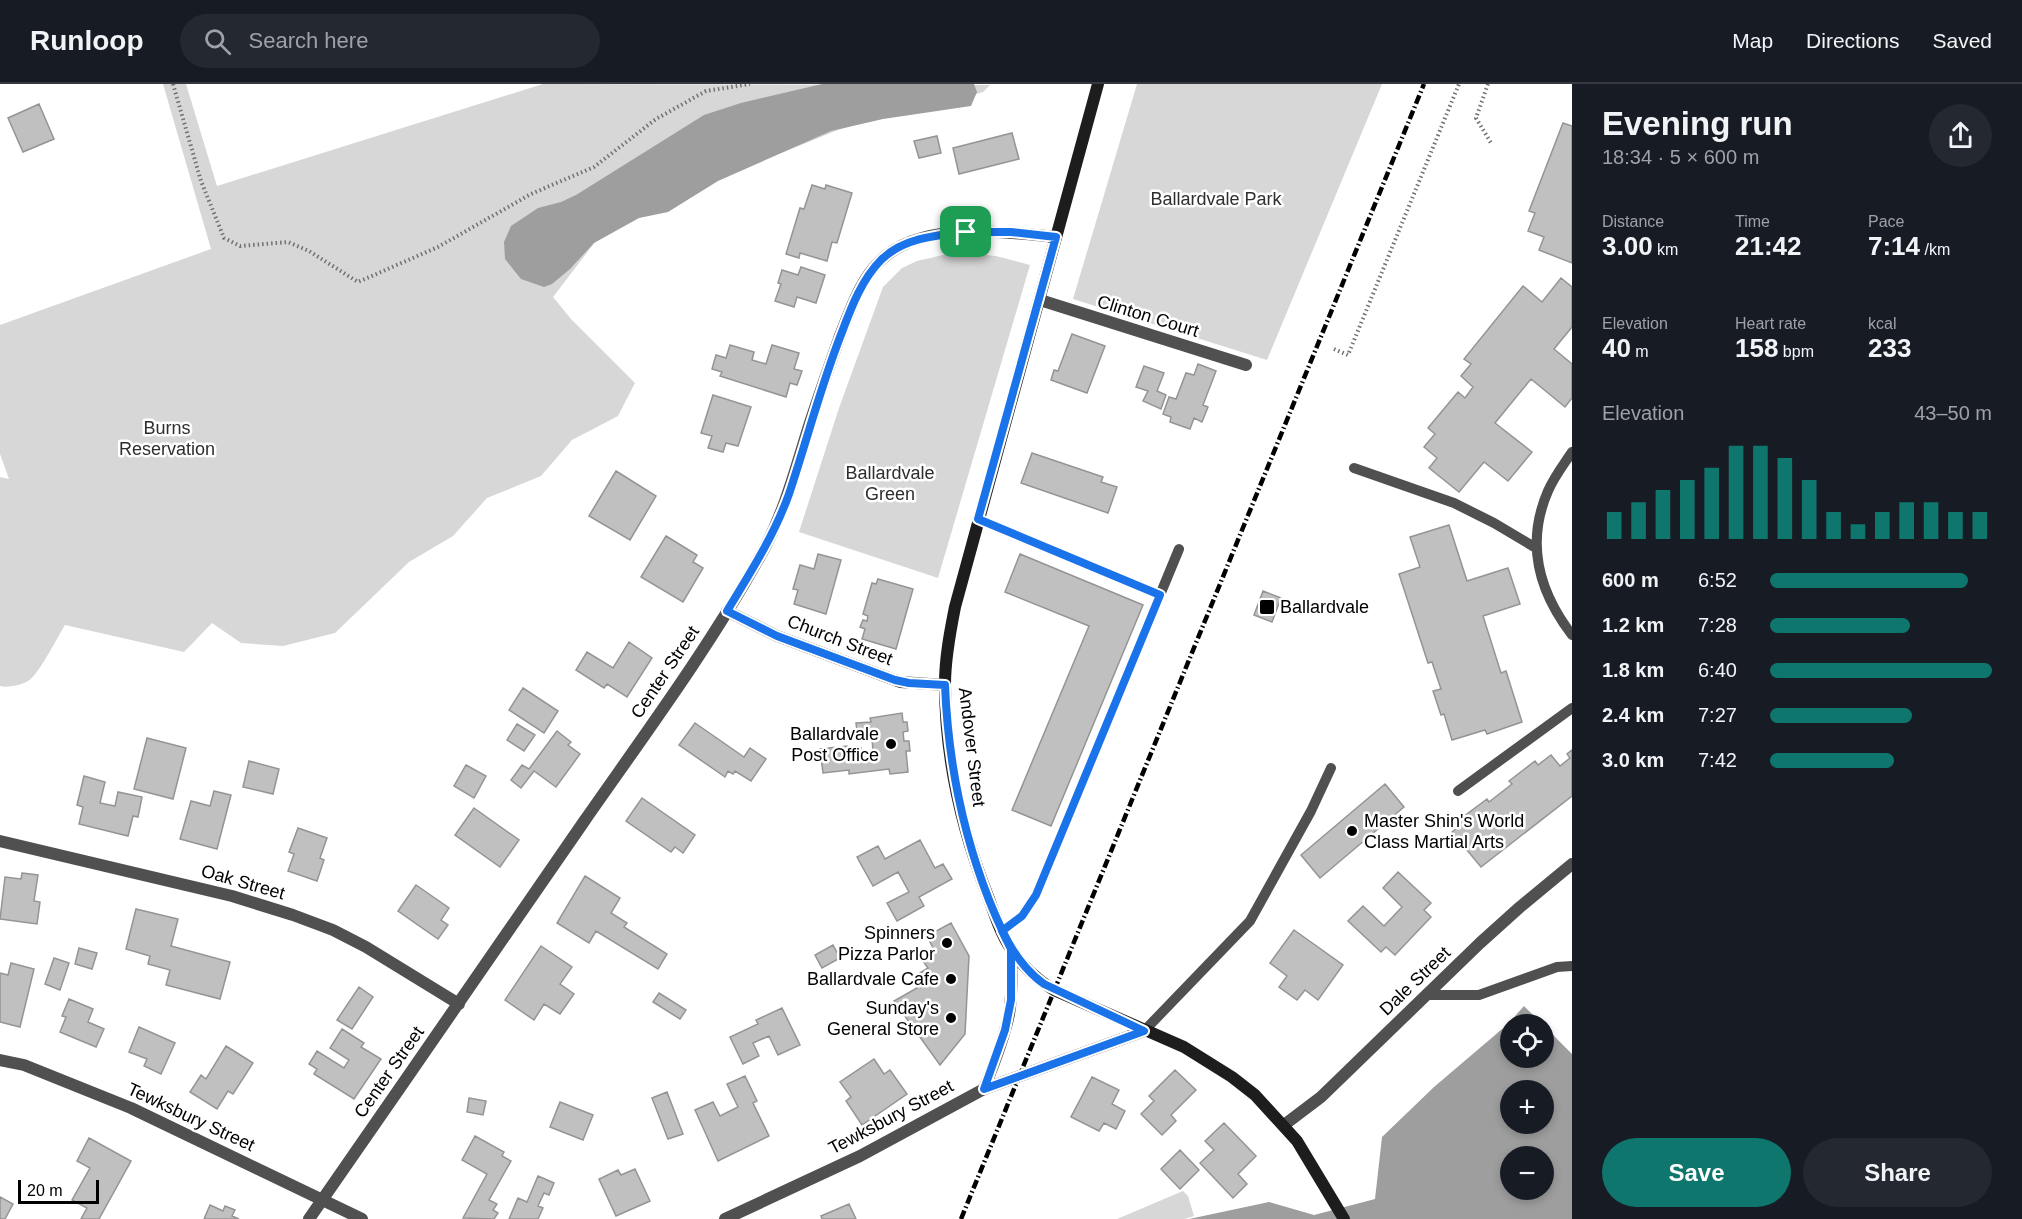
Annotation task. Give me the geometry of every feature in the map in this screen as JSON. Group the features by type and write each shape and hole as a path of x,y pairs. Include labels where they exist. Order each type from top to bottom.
{"main road":[{"name":"Andover Street","path":"1098,84 955,607 945,685 948,729 958,798 978,873 1002,931 1011,949 1031,974 1044,984 1144,1031 1184,1047 1232,1077 1255,1095 1297,1141 1344,1219"}],"street":[{"name":"Center Street","path":"309,1219 665,705 757,562 778,521 849,313 875,266 890,253 905,245 940,235 999,232 1056,237"},
{"name":"Clinton Court","path":"1040,300 1246,365"},
{"name":"Church Street","path":"727,611 777,636 895,680 945,685"},
{"name":"Oak Street","path":"0,840 232,896 292,915 333,930 459,1004"},
{"name":"Dale Street","path":"1284,1125 1321,1097 1512,914 1572,864"},
{"path":"984,1089 1009,1015 1012,984 1011,949"},
{"name":"Tewksbury Street","path":"725,1219 860,1156 984,1089 1144,1031"},
{"name":"Tewksbury Street","path":"0,1060 24,1065 131,1108 362,1219"}],"lane":[{"path":"1572,452 1548,491 1537,529 1536,549 1544,587 1551,605 1572,635"},
{"path":"1354,468 1454,503 1494,523 1536,549"},
{"path":"978,519 1160,595"},
{"path":"1002,931 1022,916 1036,895 1179,549"},
{"path":"1458,791 1572,708"},
{"path":"1144,1031 1250,921 1311,812 1331,768"},
{"path":"1426,995 1479,995 1557,967 1572,966"}],"path":[{"path":"173,84 201,181 225,238 240,246 288,242 309,251 358,282 438,247 531,194 594,167 656,119 706,91 750,84"},
{"path":"1334,349 1348,356 1459,84"},
{"path":"1488,84 1476,118 1491,143"}],"green space":[{"name":"Burns Reservation","path":"163,84 186,84 217,186 543,84 990,85 983,92 945,104 907,109 838,130 764,160 728,170 602,233 553,297 571,319 635,383 618,416 572,440 541,476 487,498 453,536 409,562 335,633 283,646 241,643 212,623 184,652 65,625 32,678 18,685 0,686 0,477 9,479 0,454 0,325 211,249"},
{"name":"Ballardvale Park","path":"1137,84 1382,84 1267,360 1073,299"},
{"name":"Ballardvale Green","path":"943,255 996,256 1030,265 938,578 799,532 839,408 883,287 902,268 917,261"},
{"path":"1183,1191 1188,1196 1194,1216 1185,1219 1117,1219"}],"shaded area":[{"path":"822,84 974,84 977,92 971,106 883,119 831,131 718,181 668,212 639,218 594,243 570,269 552,284 544,287 521,279 505,259 504,242 511,226 538,208 576,195 704,115 741,103"},
{"path":"1524,1006 1532,1014 1517,1014"},
{"path":"1500,1031 1500,1068 1554,1068 1554,1036 1572,1054 1572,1219 1189,1219 1269,1202 1314,1215 1375,1199 1382,1137 1434,1087"}],"building":[{"path":"39,104 54,139 23,152 8,118"},
{"path":"1563,123 1572,126 1572,263 1539,250 1544,237 1528,231 1535,213 1529,211"},
{"path":"1012,133 1019,159 959,174 953,148"},
{"path":"937,136 941,153 919,158 914,141"},
{"path":"812,185 825,189 826,185 852,193 837,243 832,242 827,261 800,253 799,258 786,254 800,208 804,209"},
{"path":"801,267 825,275 816,303 797,297 794,307 775,301 781,284 778,283 782,270 798,275"},
{"path":"1561,278 1572,287 1572,327 1554,349 1572,364 1572,398 1565,407 1531,379 1495,423 1532,452 1508,481 1484,462 1459,492 1429,468 1437,458 1424,447 1435,434 1428,428 1458,392 1465,398 1473,387 1461,376 1471,364 1464,359 1523,286 1542,302"},
{"path":"1072,334 1105,346 1087,393 1051,380 1054,370 1058,371"},
{"path":"730,345 754,352 752,360 766,364 772,345 799,353 794,369 802,371 797,385 790,383 786,397 720,376 722,372 712,369 716,355 726,358"},
{"path":"1198,364 1216,371 1203,405 1208,407 1202,422 1194,418 1190,429 1170,422 1171,417 1163,414 1169,397 1176,399 1186,373 1194,375"},
{"path":"1144,366 1164,373 1157,391 1166,395 1161,409 1143,401 1148,391 1136,387"},
{"path":"713,395 751,407 738,446 726,443 723,452 708,448 712,436 701,433"},
{"path":"1032,453 1103,477 1101,482 1117,487 1108,513 1021,483"},
{"path":"616,471 656,496 630,540 589,516"},
{"path":"1449,525 1467,581 1508,568 1520,604 1483,616 1501,673 1506,671 1522,722 1487,734 1485,730 1452,740 1444,714 1441,715 1433,691 1441,689 1432,662 1428,663 1399,574 1420,567 1410,537"},
{"path":"666,536 697,555 693,562 703,568 683,602 641,577"},
{"path":"818,554 841,560 826,614 794,604 798,590 793,589 800,565 814,569"},
{"path":"1020,554 1143,605 1051,826 1012,810 1089,626 1005,592"},
{"path":"878,579 913,589 896,649 862,639 865,629 860,627 863,620 867,621 868,616 863,614 872,583 876,584"},
{"path":"1263,591 1281,598 1272,622 1254,615"},
{"path":"629,642 652,658 627,697 607,684 604,688 576,670 587,652 613,668"},
{"path":"523,688 558,711 544,733 509,710"},
{"name":"Ballardvale Post Office","path":"902,713 903,722 907,722 908,731 903,732 904,741 909,741 910,751 906,751 908,772 890,774 889,769 849,774 849,770 823,773 820,749 847,746 848,754 857,753 856,749 861,748 861,752 873,751 872,739 858,741 856,723 871,722 870,718"},
{"path":"695,723 744,757 750,748 766,759 751,781 735,771 733,774 728,771 725,777 679,745"},
{"path":"517,724 535,735 524,751 507,740"},
{"path":"557,731 571,742 568,745 580,754 556,787 534,771 521,788 511,780 522,765 529,769"},
{"path":"147,738 186,748 173,799 134,789"},
{"path":"1572,750 1572,796 1481,867 1452,832 1462,824 1459,820 1487,799 1489,802 1512,784 1509,781 1535,761 1538,765 1551,755 1560,766 1570,758 1567,754"},
{"path":"249,761 279,769 273,794 243,787"},
{"path":"466,765 486,776 474,798 454,786"},
{"path":"84,776 105,782 100,803 115,806 118,792 142,797 138,817 133,816 128,836 79,824 83,807 77,805"},
{"name":"Master Shin's World Class Martial Arts","path":"1385,784 1404,807 1320,878 1301,855"},
{"path":"214,791 231,795 217,849 180,839 191,801 210,806"},
{"path":"642,798 695,835 683,853 675,847 671,852 626,821"},
{"path":"474,808 519,840 500,867 455,835"},
{"path":"298,828 327,838 320,858 324,860 317,881 288,871 294,854 289,852"},
{"path":"920,840 935,868 943,864 952,879 919,897 924,906 897,921 887,903 909,892 898,872 873,886 857,857 878,846 885,859"},
{"path":"1398,872 1431,903 1424,910 1431,917 1395,955 1386,947 1381,952 1348,921 1363,906 1384,926 1402,907 1383,888"},
{"path":"22,873 38,875 34,901 40,902 37,924 0,919 5,877 21,879"},
{"path":"585,876 620,898 611,913 627,923 624,927 667,954 658,969 596,931 589,943 557,923"},
{"path":"416,885 449,908 441,920 448,925 438,939 398,911"},
{"path":"136,909 178,919 171,946 230,962 220,999 166,985 170,970 148,964 150,956 126,949"},
{"path":"951,923 969,956 965,1034 940,1065 894,1001 917,988 914,984 919,980 915,976 928,968 923,961 934,950 927,936"},
{"path":"1294,930 1343,965 1318,1000 1305,990 1297,1000 1279,987 1287,976 1270,963"},
{"path":"833,945 840,958 822,968 815,955"},
{"path":"541,946 572,967 560,984 574,994 560,1014 544,1004 534,1020 505,1000"},
{"path":"79,948 97,953 92,969 75,964"},
{"path":"54,958 69,963 60,990 45,984"},
{"path":"11,963 34,969 20,1027 0,1022 0,973 8,975"},
{"path":"359,987 373,997 352,1029 337,1020"},
{"path":"659,993 686,1010 680,1019 653,1002"},
{"path":"69,999 93,1009 88,1022 104,1029 96,1047 60,1032 66,1017 62,1016"},
{"path":"782,1008 800,1045 778,1055 769,1036 753,1043 759,1056 743,1064 730,1037 758,1024 756,1020"},
{"path":"139,1027 175,1043 161,1074 144,1066 147,1059 129,1052"},
{"path":"342,1029 364,1043 361,1047 381,1059 354,1099 314,1074 317,1069 309,1064 317,1051 344,1068 349,1060 330,1048"},
{"path":"226,1046 253,1063 233,1094 228,1091 217,1109 190,1092 201,1075 206,1079"},
{"path":"874,1059 884,1074 890,1070 907,1094 862,1125 846,1101 851,1097 840,1082"},
{"path":"1175,1070 1196,1090 1171,1115 1176,1121 1162,1135 1141,1114 1154,1101 1149,1096"},
{"path":"745,1076 757,1101 753,1103 769,1136 718,1161 695,1110 713,1102 720,1116 738,1107 727,1084"},
{"path":"1092,1077 1119,1090 1112,1104 1125,1111 1116,1129 1104,1123 1099,1131 1071,1117"},
{"path":"667,1092 683,1134 668,1139 652,1098"},
{"path":"469,1098 486,1101 483,1115 467,1112"},
{"path":"560,1102 593,1115 583,1140 550,1127"},
{"path":"1224,1123 1256,1156 1238,1174 1247,1184 1233,1198 1200,1163 1214,1150 1205,1141"},
{"path":"475,1136 504,1152 502,1156 511,1161 489,1200 497,1204 493,1210 498,1213 494,1219 463,1218 487,1174 462,1160"},
{"path":"89,1138 131,1161 99,1219 81,1219 87,1208 72,1200 90,1168 77,1161"},
{"path":"1180,1150 1199,1170 1180,1189 1161,1169"},
{"path":"635,1169 650,1201 616,1216 599,1179 618,1170 621,1175"},
{"path":"538,1176 554,1183 549,1195 544,1193 538,1206 543,1208 538,1219 509,1219 518,1198 527,1202"},
{"path":"0,1197 13,1204 5,1219 0,1219"},
{"path":"849,1204 856,1219 822,1219 821,1216"},
{"path":"210,1205 223,1211 225,1206 235,1210 232,1216 239,1219 204,1219"}],"railway":[{"path":"961,1219 1424,84"}],"place":[{"name":"Ballardvale","path":"1267,607"},
{"name":"Ballardvale Post Office","path":"891,744"},
{"name":"Master Shin's World Class Martial Arts","path":"1352,831"},
{"name":"Spinners Pizza Parlor","path":"947,943"},
{"name":"Ballardvale Cafe","path":"951,979"},
{"name":"Sunday's General Store","path":"951,1018"}],"route":[{"path":"966,232 940,235 905,245 882,259 866,279 835,349 778,521 757,562 727,611 777,636 900,682 945,685 952,766 964,825 978,873 1002,931 1011,949 1031,974 1044,984 1144,1031 984,1089 1005,1030 1011,1000 1011,949 1004,935 1002,931 1022,916 1036,895 1160,595 978,519 1056,237 1011,232 966,232"}]}
